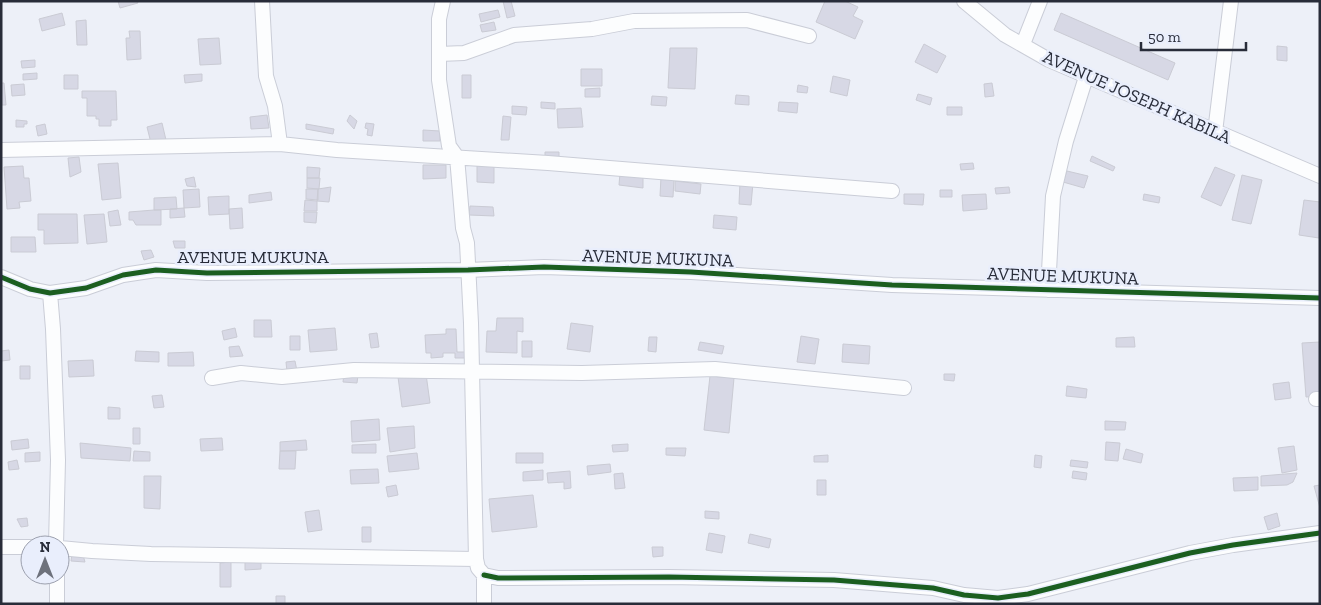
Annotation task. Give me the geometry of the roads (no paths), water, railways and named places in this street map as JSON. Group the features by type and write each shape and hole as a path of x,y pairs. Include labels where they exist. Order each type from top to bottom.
{"street":[{"path":"262,1 266,76 275,106 280,144"},
{"path":"443,1 439,20 439,80 449,146 457,157 466,243 472,372 476,559 478,568 484,576 484,604"},
{"name":"AVENUE JOSEPH KABILA","path":"964,1 1005,35 1049,60 1320,176"},
{"path":"1023,44 1040,1"},
{"path":"1215,132 1231,1"},
{"path":"439,54 464,53 514,35 592,28 634,21 747,20 808,36"},
{"path":"1048,290 1053,196 1066,141 1086,77"},
{"path":"1,150 280,144 337,150 548,163 892,191"},
{"name":"AVENUE MUKUNA","path":"1,277 30,289 50,293 86,288 123,275 156,270 207,272 468,270 544,267 892,285 1320,298"},
{"path":"50,293 58,460 56,535"},
{"path":"212,378 241,373 282,377 354,370 633,373 715,369 904,388"},
{"path":"484,576 498,578 669,577 834,580 933,588 964,599 998,598 1028,594 1190,553 1242,543 1320,533"},
{"path":"1,546 20,547"},
{"path":"70,549 151,554 476,559"},
{"path":"57,585 58,604"}]}
